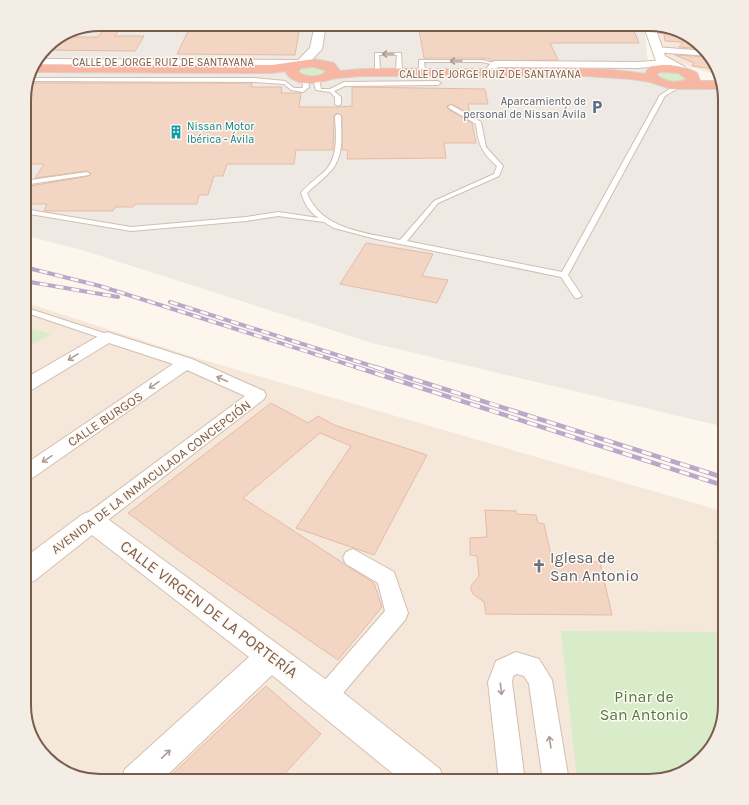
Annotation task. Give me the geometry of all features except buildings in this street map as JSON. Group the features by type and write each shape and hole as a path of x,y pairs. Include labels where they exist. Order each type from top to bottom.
{"highway":[{"name":"CALLE DE JORGE RUIZ DE SANTAYANA","path":"39,69 422,69 493,66 658,67 685,78 716,84"},
{"name":"CALLE DE JORGE RUIZ DE SANTAYANA","path":"36,73 271,73 312,69 367,74 604,74 658,67"},
{"name":"CALLE DE JORGE RUIZ DE SANTAYANA","path":"685,78 715,80"}],"street":[{"path":"312,69 320,31"},
{"path":"650,31 658,67"},
{"path":"658,67 696,49"},
{"path":"312,69 316,50"},
{"path":"658,67 702,56"},
{"name":"CALLE DE JORGE RUIZ DE SANTAYANA","path":"43,62 312,69"},
{"path":"658,67 685,78"},
{"path":"31,383 107,337 186,363"},
{"name":"AVENIDA DE LA INMACULADA CONCEPCIÓN","path":"31,568 258,395 186,363"},
{"name":"CALLE BURGOS","path":"31,469 186,363"},
{"name":"CALLE VIRGEN DE LA PORTERÍA","path":"92,521 325,697 419,774"},
{"path":"325,697 397,612 387,578 354,558"},
{"path":"145,774 271,656"},
{"path":"511,774 500,682 504,669 516,663 531,667 540,680 555,774"}],"lane":[{"path":"564,275 658,67"},
{"path":"34,80 254,80 285,83 293,89 303,90 312,69"},
{"path":"312,69 319,90 331,91 344,84 438,83"},
{"path":"331,91 338,97 338,104"},
{"path":"402,242 436,202 497,175 500,166 485,153 481,144 479,123 451,107"},
{"path":"336,227 314,213 304,196 306,191 329,171 337,159 339,152 338,116"},
{"path":"31,182 87,174"},
{"path":"31,212 131,229 246,219 278,214 316,220 336,227 402,242 564,275 578,296"},
{"path":"31,311 107,337"}],"shaded area":[{"path":"100,31 645,31 648,64 654,81 677,88 717,91 718,425 372,343 85,251 31,237 32,86 36,73 51,51 73,36 86,32"},
{"path":"656,31 663,32 684,40 695,48 709,65 712,73 664,58"},
{"path":"31,304 200,359 718,510 718,705 716,723 711,736 701,751 684,765 671,770 649,774 100,774 82,772 69,767 54,757 40,740 32,719 31,705"}],"green space":[{"path":"312,65 327,71 317,76 309,76 299,72 304,67"},
{"path":"664,71 678,72 687,79 681,82 665,80 659,75"},
{"path":"31,329 51,334 31,345"},
{"path":"715,541 718,542 718,553"},
{"name":"Pinar de San Antonio","path":"561,631 718,632 718,705 716,723 711,736 701,751 684,765 658,773 576,774"}],"railway":[{"path":"31,269 100,286 359,368"},
{"path":"31,282 118,297"},
{"path":"170,302 378,368"},
{"path":"356,367 718,484"},
{"path":"375,367 718,476"}],"place":[{"name":"Aparcamiento de personal de Nissan Ávila","path":"597,107"},
{"name":"Nissan Motor Ibérica - Ávila","path":"176,132"},
{"name":"Iglesa de San Antonio","path":"539,566"}]}
